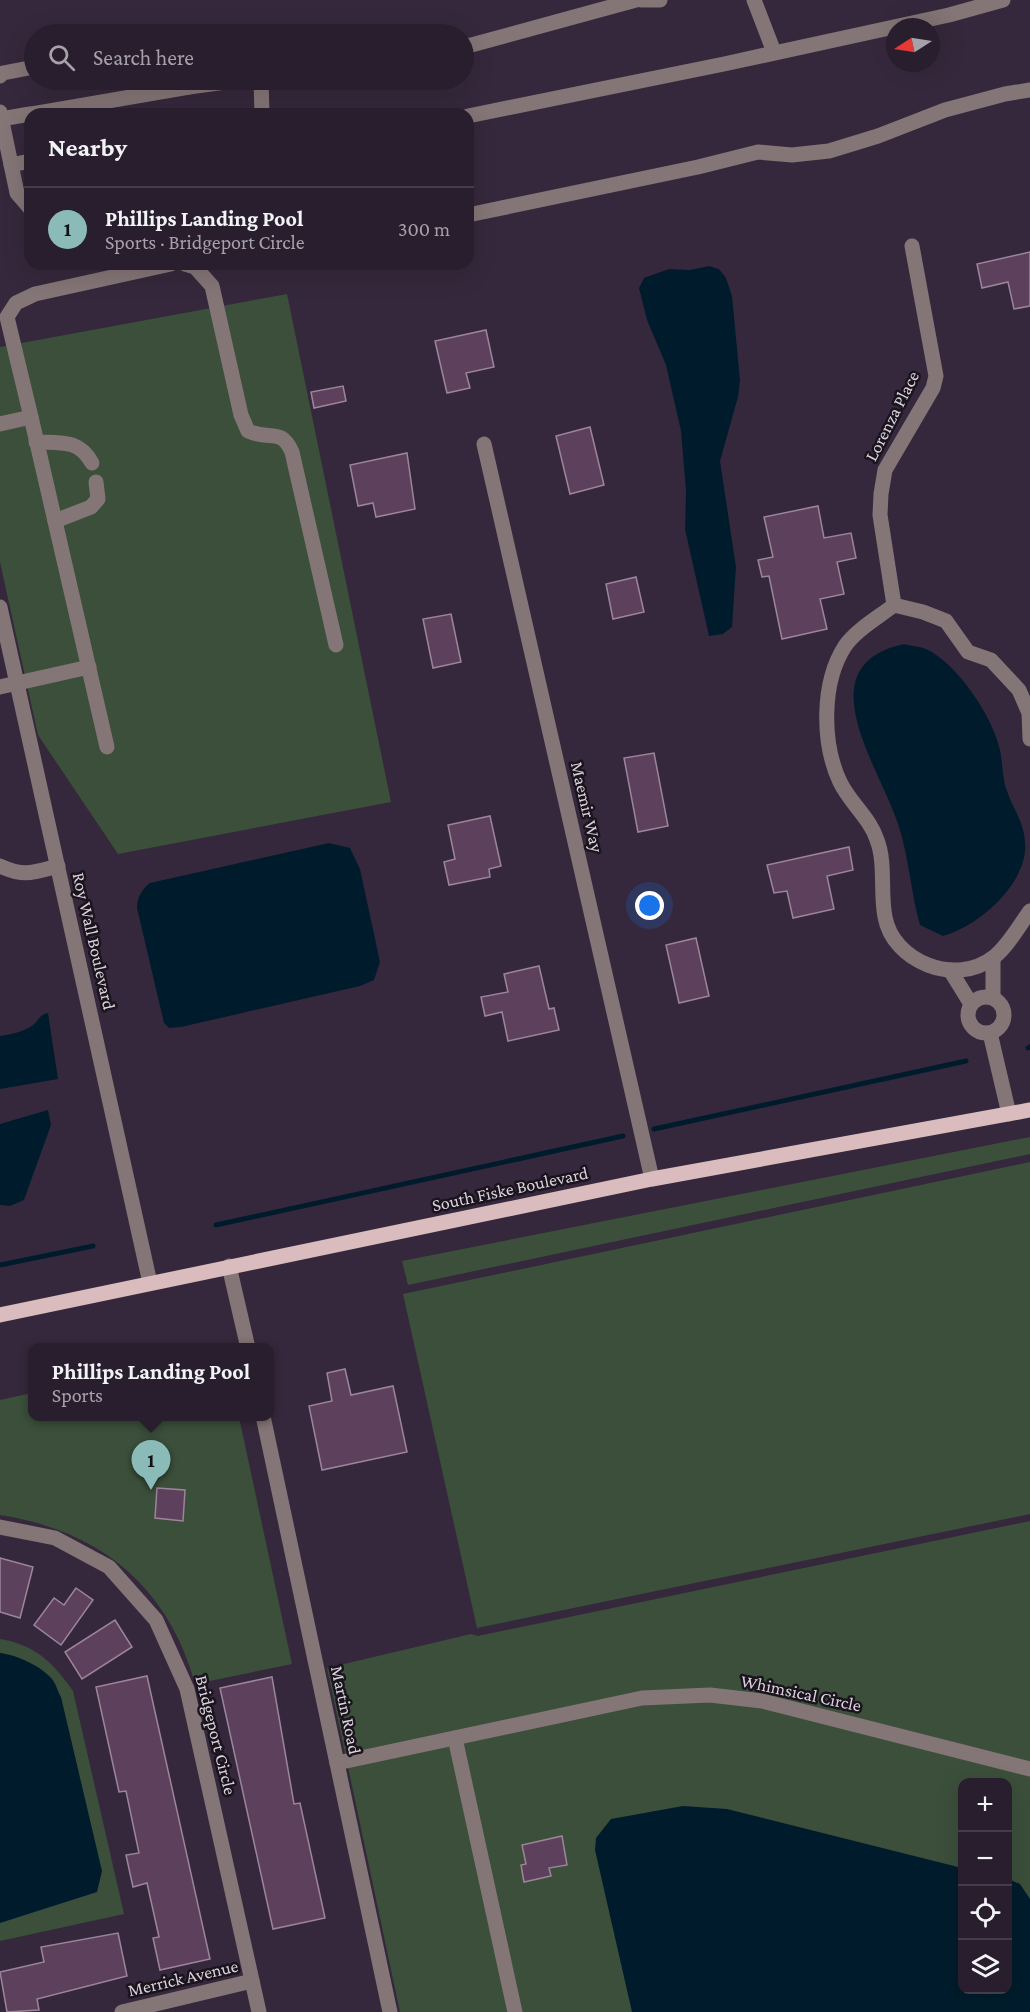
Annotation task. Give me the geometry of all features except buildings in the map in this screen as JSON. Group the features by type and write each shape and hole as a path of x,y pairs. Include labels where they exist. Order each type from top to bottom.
{"main road":[{"name":"South Fiske Boulevard","path":"0,1315 652,1179 1030,1110"}],"street":[{"path":"474,44 636,0"},
{"path":"641,0 660,0"},
{"path":"754,0 774,52"},
{"path":"474,115 949,15 1003,0"},
{"path":"0,76 24,69"},
{"path":"61,108 149,90"},
{"path":"261,90 262,108"},
{"path":"474,214 698,167 758,152 792,155 829,152 945,110 1005,94 1030,90"},
{"path":"24,114 1,116 17,193 24,201"},
{"path":"11,165 24,162"},
{"name":"Lorenza Place","path":"894,605 880,516 885,470 933,388 936,376 935,360 912,246"},
{"path":"108,747 8,317 16,303 36,294 144,270"},
{"path":"198,270 212,286 241,415 249,431 261,437 278,435 287,440 292,452 336,645"},
{"path":"0,424 31,417"},
{"path":"36,442 70,443 85,450 92,463"},
{"name":"Maemir Way","path":"484,444 652,1179"},
{"path":"55,521 91,507 98,499 96,482"},
{"path":"1030,739 1029,713 1019,690 991,660 968,652 946,621 923,612 894,605 846,646 829,687 831,760 841,785 877,840 885,918 893,938 909,956 930,967 950,970 969,968 993,958 1030,911"},
{"name":"Roy Wall Boulevard","path":"0,607 150,1283"},
{"path":"0,687 89,667"},
{"path":"0,866 17,874 30,874 58,866"},
{"path":"993,958 993,998"},
{"path":"950,970 971,1004"},
{"path":"981,997 993,998 1001,1005 1004,1016 1000,1026 990,1033 979,1032 971,1025 968,1014 971,1004 981,997"},
{"path":"990,1033 1009,1114"},
{"path":"229,1266 247,1343"},
{"name":"Martin Road","path":"263,1421 390,2012"},
{"name":"Bridgeport Circle","path":"0,1527 55,1538 109,1567 156,1620 187,1689 259,2012"},
{"name":"Whimsical Circle","path":"337,1763 642,1698 710,1695 762,1701 1030,1769"},
{"path":"455,1738 515,2012"},
{"name":"Merrick Avenue","path":"122,2012 252,1982"}],"green space":[{"path":"287,294 391,802 118,854 38,735 0,562 0,347"},
{"path":"1030,1137 1030,1154 408,1285 402,1261"},
{"path":"1030,1162 1030,1514 477,1628 403,1294"},
{"path":"28,1394 28,1421 240,1421 292,1664 195,1684 183,1650 167,1619 148,1592 125,1569 98,1549 69,1534 36,1523 0,1515 0,1400"},
{"path":"1030,1521 1030,2012 400,2012 327,1668 471,1634 478,1636"},
{"path":"0,1639 34,1651 51,1664 73,1691 124,1914 0,1941"}],"water":[{"path":"709,266 719,269 726,278 732,296 740,380 738,397 720,461 736,567 732,627 723,634 709,636 685,529 686,491 681,431 666,365 647,320 639,288 644,278 669,269 690,270"},
{"path":"904,644 923,648 938,656 961,678 982,707 996,737 1005,786 1020,822 1025,842 1024,857 1019,873 999,901 971,923 943,936 920,925 899,827 866,750 857,722 854,697 858,674 874,656"},
{"path":"329,843 350,848 360,869 380,962 374,980 360,986 169,1028 164,1023 137,908 139,897 145,888 150,883"},
{"path":"48,1013 58,1079 0,1089 0,1036 25,1029"},
{"path":"48,1110 51,1125 24,1200 10,1206 0,1205 0,1124"},
{"path":"0,1653 35,1666 47,1674 56,1686 61,1697 102,1871 97,1892 0,1923"},
{"path":"683,1806 727,1809 958,1867 958,1994 1012,1994 1012,1881 1020,1884 1030,1899 1030,2012 632,2012 595,1850 596,1838 611,1819"}],"waterway":[{"path":"654,1129 966,1061"},
{"path":"216,1225 623,1136"},
{"path":"0,1265 93,1246"}],"place":[{"name":"Phillips Landing Pool","path":"151,1490"}]}
